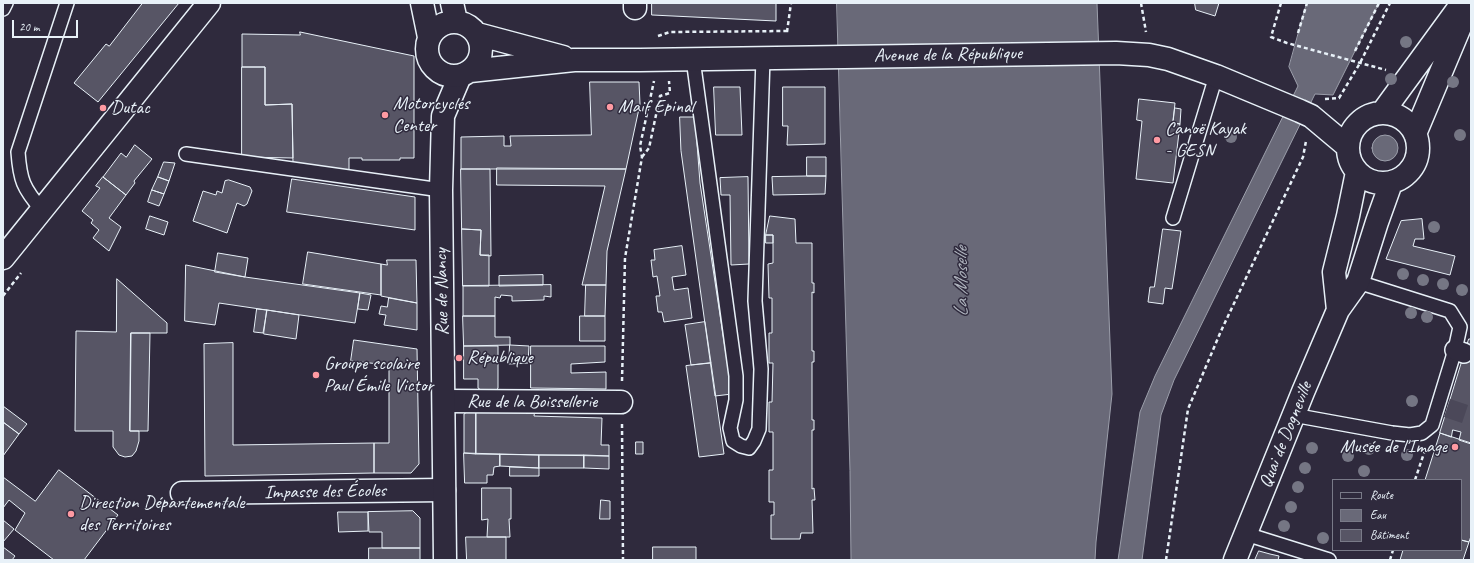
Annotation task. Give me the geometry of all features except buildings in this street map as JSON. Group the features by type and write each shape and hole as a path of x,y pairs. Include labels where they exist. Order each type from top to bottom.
{"main road":[{"path":"3,258 209,3"},
{"path":"422,3 429,38"},
{"path":"1382,113 1463,3"},
{"path":"1415,134 1470,3"},
{"path":"454,12 477,34 480,42 481,54 476,65 465,74 452,76 443,74 436,70 430,63 426,46 434,30 440,25 448,22 454,12"},
{"name":"Avenue de la République","path":"477,34 574,60"},
{"name":"Avenue de la République","path":"465,74 574,60 668,60 1116,53 1149,55 1168,59 1216,76 1306,114 1359,123"},
{"name":"Rue de Nancy","path":"445,560 441,190 443,116 465,74"},
{"path":"1382,113 1392,114 1402,119 1410,126 1415,134 1418,144 1418,154 1415,164 1409,173 1401,179 1391,183 1382,184 1364,178 1357,172 1348,156 1348,147 1351,134 1359,123 1374,114 1382,113"},
{"name":"Avenue de la République","path":"1306,114 1348,147"},
{"name":"Quai de Dogneville","path":"1338,310 1334,272 1357,172"},
{"name":"Quai de Dogneville","path":"1235,560 1338,310 1358,282 1391,183"},
{"name":"Rue de la Boissellerie","path":"444,401 621,402"},
{"name":"Impasse des Écoles","path":"182,493 444,490"}],"lane":[{"path":"3,10 6,3"},
{"path":"42,210 28,193 20,176 18,152 67,3"},
{"path":"693,59 736,376 736,400 730,428 733,441 741,446 749,448 759,429 761,369 755,300 763,58"},
{"path":"1173,218 1216,76"},
{"path":"186,154 441,190"},
{"path":"1294,415 1410,435 1422,433 1432,425 1443,407 1460,352 1460,327 1450,311 1358,282"},
{"path":"1246,534 1329,560"}],"path":[{"path":"655,37 670,32 787,31 791,3"},
{"path":"1141,3 1147,37"},
{"path":"1281,3 1271,37 1287,43 1390,71"},
{"path":"1298,33 1307,3"},
{"path":"1355,51 1379,3"},
{"path":"1339,98 1360,63 1390,3"},
{"path":"642,157 649,148 660,96 670,93 668,60"},
{"path":"623,560 621,402 625,258 642,157 640,146 654,79"},
{"path":"1166,560 1188,409 1221,331 1303,157 1306,114"},
{"path":"1415,479 1432,425"}],"water":[{"name":"La Moselle","path":"837,3 1097,3 1112,394 1095,560 851,560 850,471"},
{"path":"1307,3 1379,3 1333,95 1315,94 1174,380 1161,415 1142,560 1118,560 1140,412 1155,376 1298,86 1289,67"},
{"path":"1385,135 1394,139 1398,148 1394,157 1385,161 1376,157 1372,148 1376,139"}],"tunnel":[{"path":"1447,408 1471,416"}],"place":[{"name":"Maif Epinal","path":"610,107"},
{"name":"Dutac","path":"103,108"},
{"name":"Motorcycles Center","path":"385,115"},
{"name":"Canoë Kayak - GESN","path":"1157,140"},
{"name":"République","path":"459,358"},
{"name":"Groupe scolaire Paul Émile Victor","path":"316,375"},
{"name":"Musée de l'Image","path":"1455,447"},
{"name":"Direction Départementale des Territoires","path":"71,514"}]}
